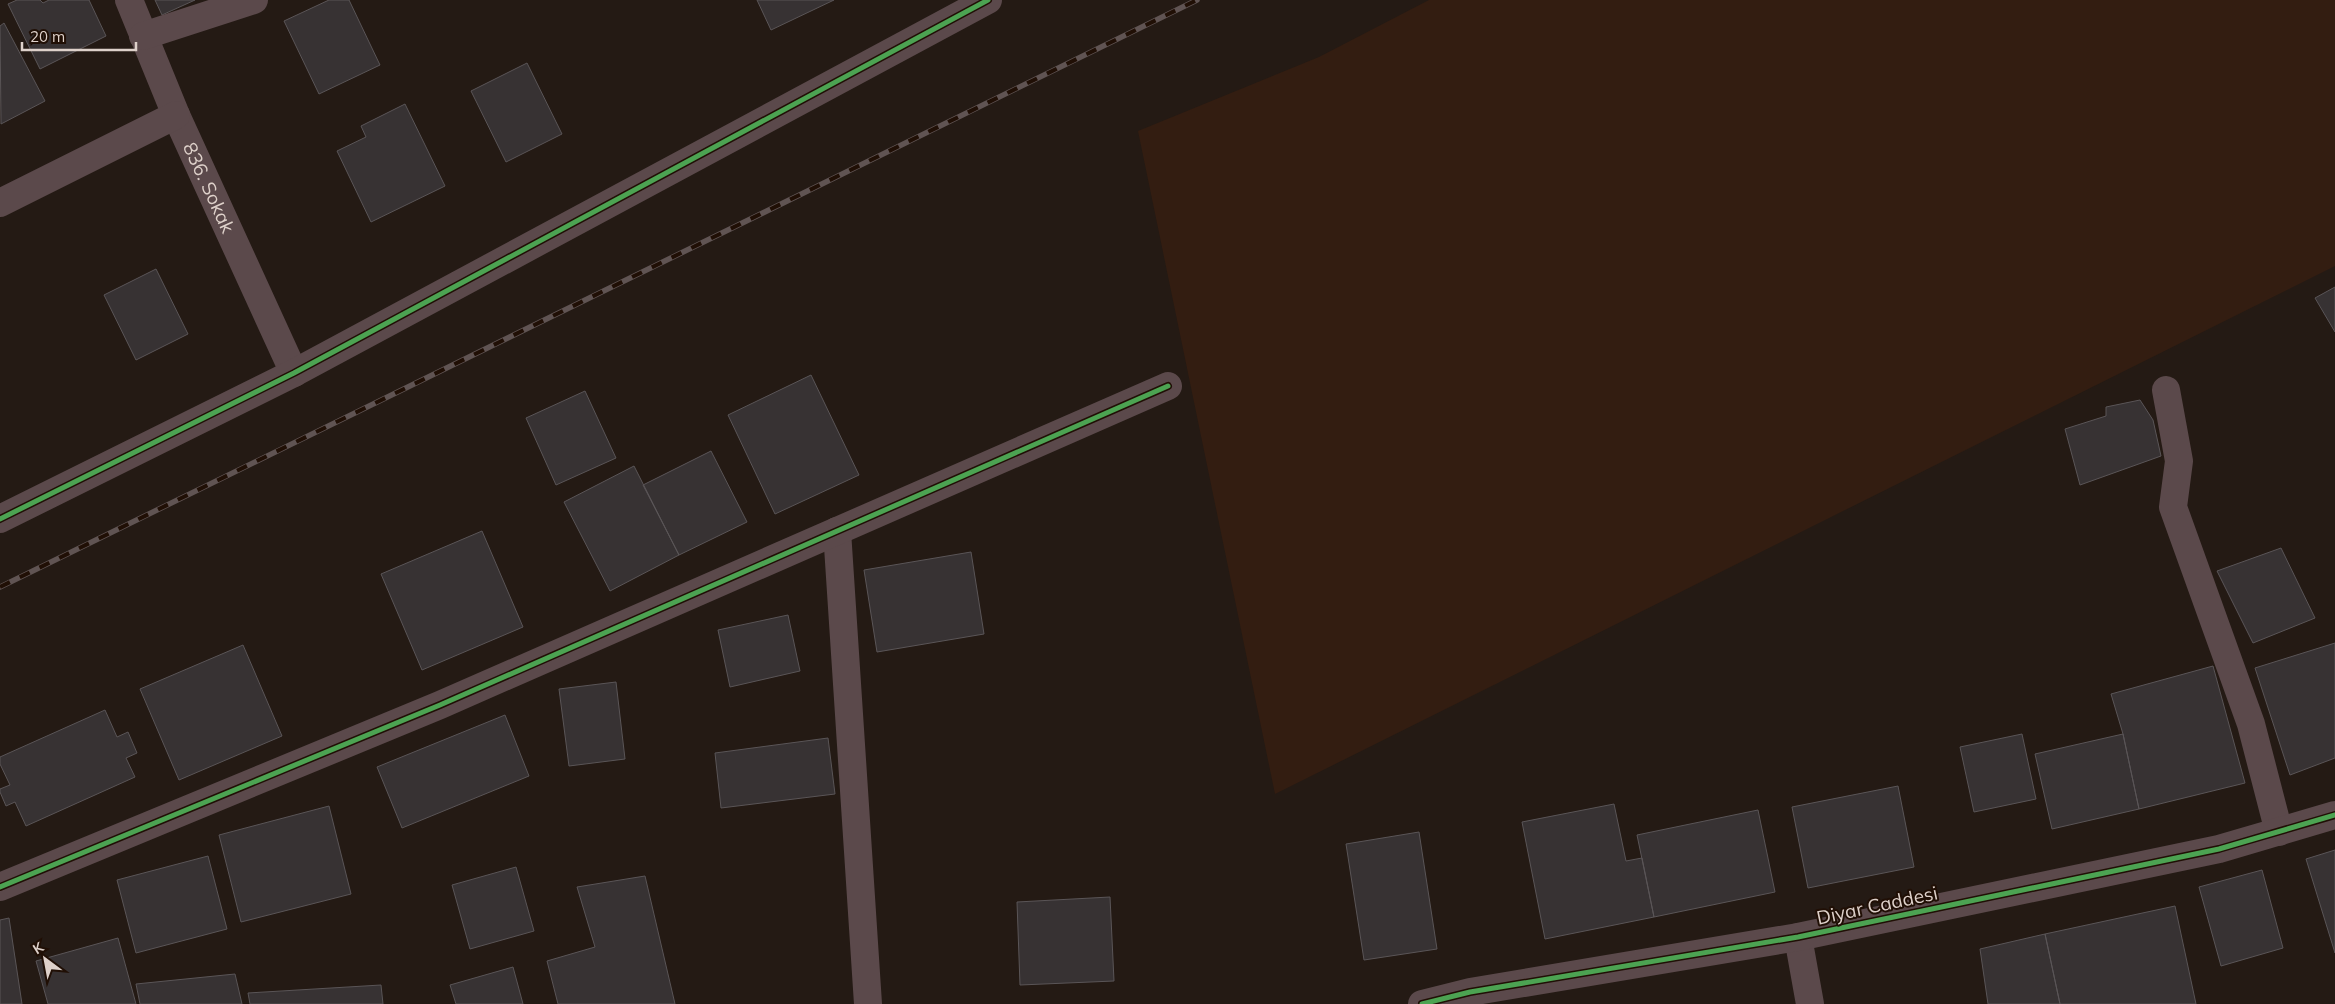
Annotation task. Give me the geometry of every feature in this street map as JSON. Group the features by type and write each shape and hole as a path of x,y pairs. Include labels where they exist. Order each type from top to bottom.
{"street":[{"name":"836. Sokak","path":"129,0 142,36 176,115 294,373"},
{"path":"142,36 254,0"},
{"path":"0,519 294,373 988,0"},
{"path":"0,203 176,115"},
{"path":"0,887 440,705 1168,386"},
{"path":"2166,390 2179,461 2173,507 2250,724 2278,832"},
{"path":"837,531 868,1004"},
{"name":"Diyar Caddesi","path":"1422,1004 1470,992 1798,937 2220,849 2335,815"},
{"path":"1798,937 1810,1004"}],"shaded area":[{"path":"1429,0 2335,0 2335,266 1275,794 1138,131 1319,57"}],"building":[{"path":"17,0 40,0 43,3 49,0 89,0 106,36 40,69 8,4"},
{"path":"155,0 195,0 162,15"},
{"path":"329,0 349,0 380,65 319,94 284,21"},
{"path":"757,0 834,0 771,30"},
{"path":"4,23 45,101 1,124 0,26"},
{"path":"527,63 562,134 506,162 471,91"},
{"path":"405,104 445,186 371,222 337,151 366,137 361,126"},
{"path":"156,269 188,334 136,360 104,295"},
{"path":"2335,287 2335,332 2315,298"},
{"path":"811,375 859,475 775,514 728,415"},
{"path":"585,391 616,458 556,485 526,418"},
{"path":"2140,400 2153,420 2161,456 2080,485 2065,429 2106,416 2106,407"},
{"path":"711,451 747,522 679,555 643,485"},
{"path":"634,466 679,555 610,591 564,502"},
{"path":"482,531 523,627 422,670 381,574"},
{"path":"2281,548 2315,618 2253,643 2217,571"},
{"path":"971,552 984,634 877,652 864,570"},
{"path":"788,615 800,671 730,687 718,630"},
{"path":"2335,643 2335,758 2290,775 2255,668"},
{"path":"243,645 282,736 179,780 140,689"},
{"path":"2213,666 2245,783 2139,809 2123,734 2111,694"},
{"path":"616,682 625,759 569,766 559,689"},
{"path":"105,710 117,737 128,732 137,753 126,758 135,777 26,826 15,802 6,806 0,792 0,789 10,785 0,764 0,757"},
{"path":"505,715 529,776 402,828 377,767"},
{"path":"2022,734 2036,799 1974,812 1960,747"},
{"path":"2123,734 2139,809 2052,829 2035,754"},
{"path":"828,738 835,794 721,808 715,753"},
{"path":"1898,786 1914,867 1808,888 1792,807"},
{"path":"1614,804 1626,861 1642,858 1654,917 1545,939 1522,822"},
{"path":"329,806 351,894 241,922 219,835"},
{"path":"1758,810 1775,892 1654,917 1637,835"},
{"path":"1419,832 1437,949 1364,960 1346,844"},
{"path":"2335,850 2335,953 2306,859"},
{"path":"208,856 227,929 136,953 117,880"},
{"path":"516,867 534,931 470,949 452,885"},
{"path":"2262,870 2283,948 2221,966 2199,887"},
{"path":"645,876 675,1004 558,1004 547,961 595,947 577,887"},
{"path":"1110,897 1114,981 1020,985 1017,902"},
{"path":"2175,906 2196,1004 2060,1004 2045,934"},
{"path":"9,918 22,1004 0,1004 0,920"},
{"path":"2045,934 2060,1004 1988,1004 1980,949"},
{"path":"118,938 136,1004 48,1004 36,961"},
{"path":"513,967 523,1004 456,1004 450,985"},
{"path":"235,974 242,1004 140,1004 136,984"},
{"path":"381,985 383,1004 250,1004 248,993"}],"railway":[{"path":"0,587 1197,0"}],"cycle path":[{"path":"0,519 294,373 988,0"},
{"path":"0,887 440,705 1168,386"},
{"path":"1422,1004 1470,992 1798,937 2219,849 2335,815"}]}
